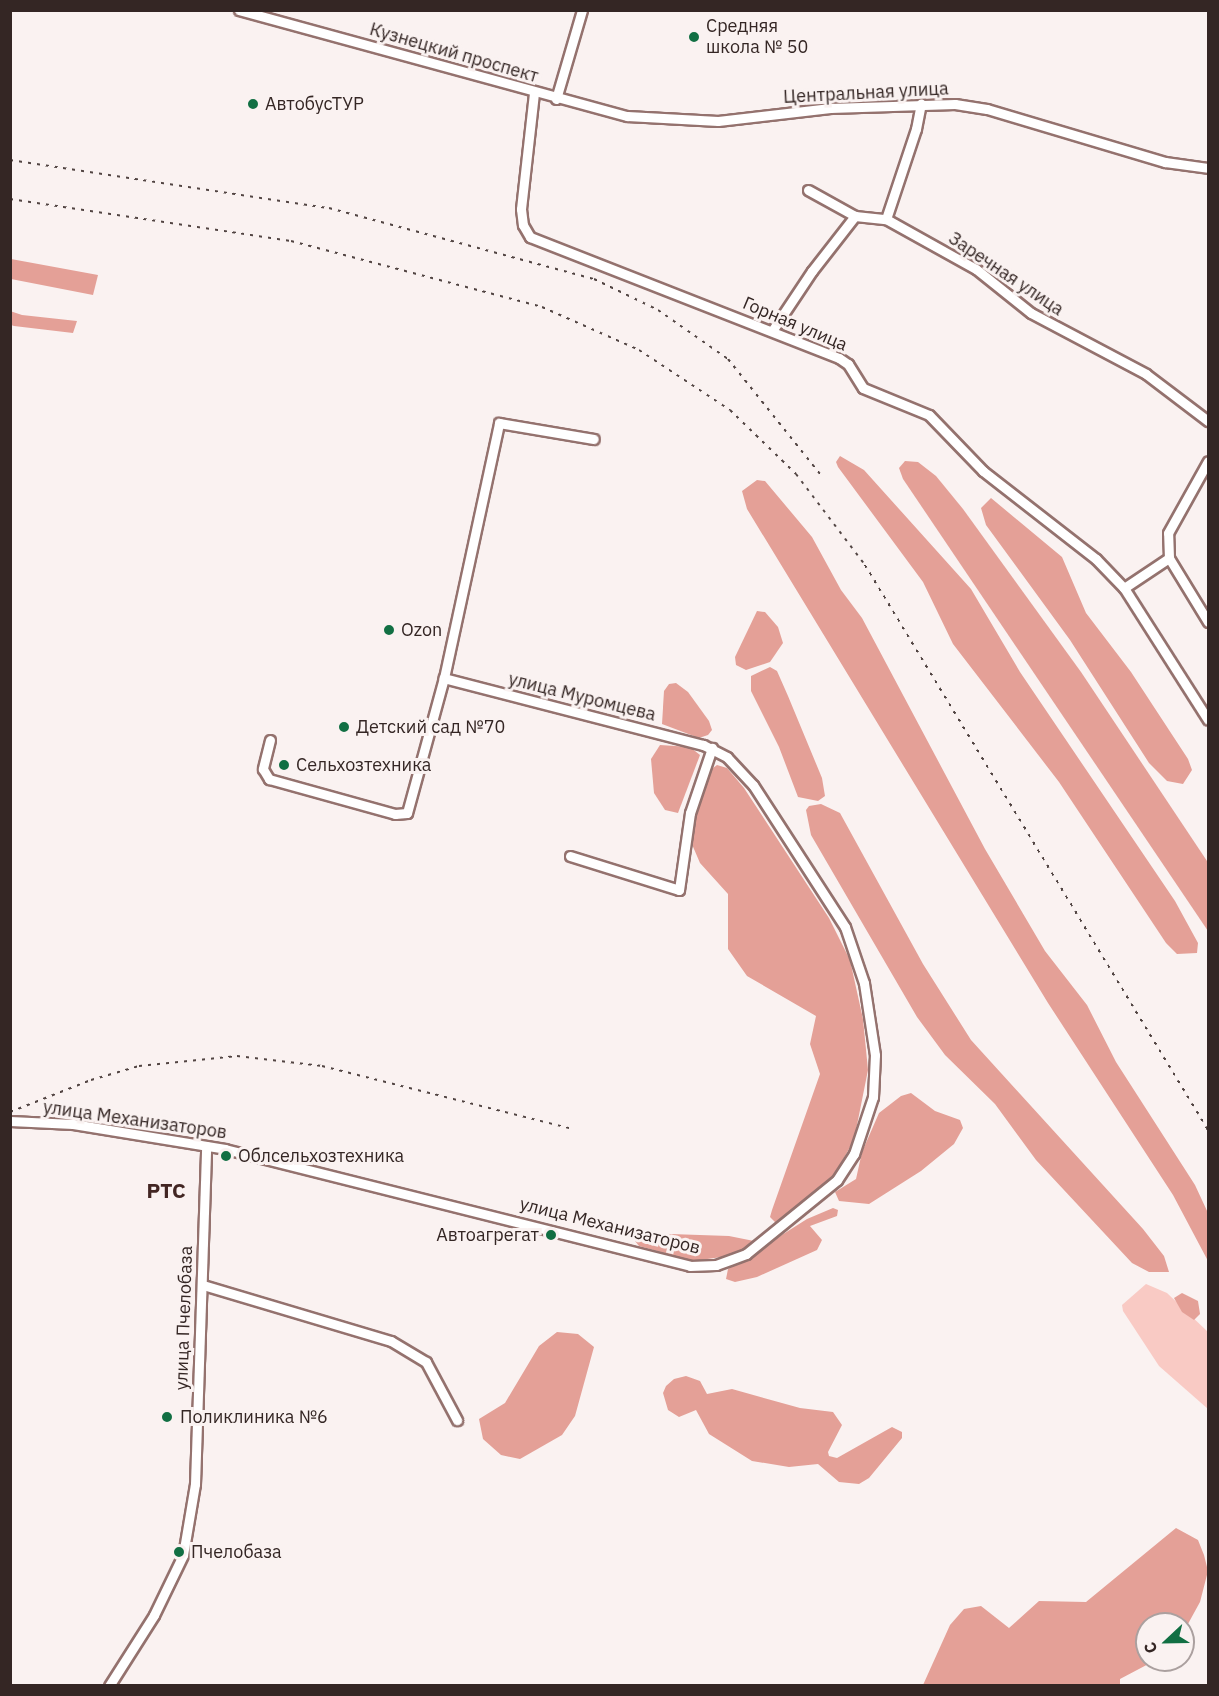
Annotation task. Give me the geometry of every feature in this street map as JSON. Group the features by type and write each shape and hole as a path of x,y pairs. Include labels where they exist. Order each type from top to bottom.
{"street":[{"name":"Кузнецкий проспект","path":"239,10 556,99"},
{"path":"556,99 582,10"},
{"name":"Горная улица","path":"534,93 521,209 523,225 530,237 844,361 863,388 929,415 983,471 1096,560 1124,588 1209,720"},
{"name":"Центральная улица","path":"556,99 627,116 688,122 921,103 987,109 1165,162 1209,168"},
{"path":"886,219 916,129 921,103"},
{"name":"Заречная улица","path":"808,190 855,216 886,219 976,269 1047,322 1146,374 1209,421"},
{"path":"772,331 812,271 855,216"},
{"path":"270,740 263,773 269,779 395,814 407,813 444,678 499,423 594,439"},
{"path":"1209,461 1168,533 1169,558 1209,622"},
{"path":"1124,588 1169,558"},
{"name":"улица Муромцева","path":"444,678 712,748"},
{"path":"570,856 680,890 690,813 712,748"},
{"name":"улица Механизаторов","path":"10,1121 73,1124 206,1146 463,1206 690,1266 736,1260 769,1238 830,1187 854,1154 873,1097 873,1031 864,982 845,927 753,785 734,763 712,748"},
{"name":"улица Пчелобаза","path":"109,1686 154,1615 183,1556 195,1484 206,1146"},
{"path":"202,1285 391,1341 426,1362 457,1420"}],"shaded area":[{"path":"11,259 98,275 93,295 11,279"},
{"path":"10,311 22,315 77,321 73,333 14,326 11,325"},
{"path":"840,456 864,470 971,589 1020,672 1175,901 1198,943 1197,953 1177,954 1166,943 1059,782 953,644 923,582 838,467 836,462"},
{"path":"905,461 918,462 936,476 963,509 1081,672 1207,861 1208,931 903,479 899,468"},
{"path":"757,480 765,481 812,537 841,590 862,618 985,849 1045,951 1087,1005 1116,1062 1195,1185 1208,1213 1208,1261 1173,1195 1048,1003 747,509 742,491"},
{"path":"991,498 1062,557 1086,613 1131,672 1188,759 1192,770 1183,784 1167,781 1149,763 1070,640 986,525 981,508"},
{"path":"757,611 765,612 778,627 783,643 770,662 746,670 736,665 735,657"},
{"path":"770,667 777,671 822,778 825,796 818,801 798,797 779,747 751,691 751,676"},
{"path":"676,683 688,692 709,721 712,730 708,735 699,738 662,724 664,691 669,684"},
{"path":"660,745 690,747 700,755 678,813 665,810 654,793 651,759"},
{"path":"717,765 727,768 744,788 829,918 850,960 863,1019 868,1070 854,1140 832,1179 776,1223 770,1217 772,1210 820,1074 810,1044 816,1016 747,976 728,949 728,894 700,863 691,842 693,811 709,771"},
{"path":"821,804 840,813 923,964 971,1040 1143,1229 1164,1256 1169,1272 1149,1272 1132,1263 1036,1160 995,1104 945,1055 917,1017 811,835 806,810 809,806"},
{"path":"911,1093 935,1111 960,1120 963,1128 954,1144 921,1171 869,1204 839,1201 835,1192 856,1179 862,1152 879,1113 901,1096"},
{"path":"833,1208 838,1210 837,1216 810,1226 822,1240 817,1250 757,1277 735,1282 726,1279 728,1269 807,1219"},
{"path":"641,1233 729,1236 754,1241 736,1255 693,1261 639,1246 635,1241"},
{"path":"1146,1284 1167,1293 1208,1332 1208,1409 1159,1366 1123,1311 1122,1305"},
{"path":"1182,1293 1198,1301 1200,1314 1194,1320 1182,1312 1174,1298"},
{"path":"557,1332 578,1334 594,1347 575,1416 562,1435 520,1459 501,1455 483,1439 479,1419 505,1403 539,1346"},
{"path":"686,1376 700,1381 707,1394 732,1389 800,1408 833,1412 842,1425 828,1452 829,1456 837,1458 892,1427 902,1432 902,1438 869,1478 859,1484 839,1482 818,1464 789,1467 752,1461 709,1434 696,1410 679,1417 668,1410 663,1393 666,1386 674,1379"},
{"path":"1176,1528 1198,1540 1208,1571 1200,1602 1195,1612 1135,1612 1135,1671 1120,1679 1120,1685 923,1685 950,1625 964,1609 981,1606 1009,1628 1039,1601 1086,1602"}],"railway":[{"path":"10,160 329,208 594,279 658,310 728,359 821,475"},
{"path":"10,199 291,241 542,307 639,350 730,410 796,474 865,565 1208,1130"},
{"path":"10,1112 91,1080 139,1066 237,1056 322,1066 573,1129"}],"place":[{"name":"Средняя школа № 50","path":"694,37"},
{"name":"АвтобусТУР","path":"253,104"},
{"name":"Ozon","path":"389,630"},
{"name":"Детский сад №70","path":"344,727"},
{"name":"Сельхозтехника","path":"284,765"},
{"name":"Облсельхозтехника","path":"226,1156"},
{"name":"Автоагрегат","path":"551,1235"},
{"name":"Поликлиника №6","path":"167,1417"},
{"name":"Пчелобаза","path":"179,1552"}],"district":[{"name":"РТС","path":"166,1190"}]}
